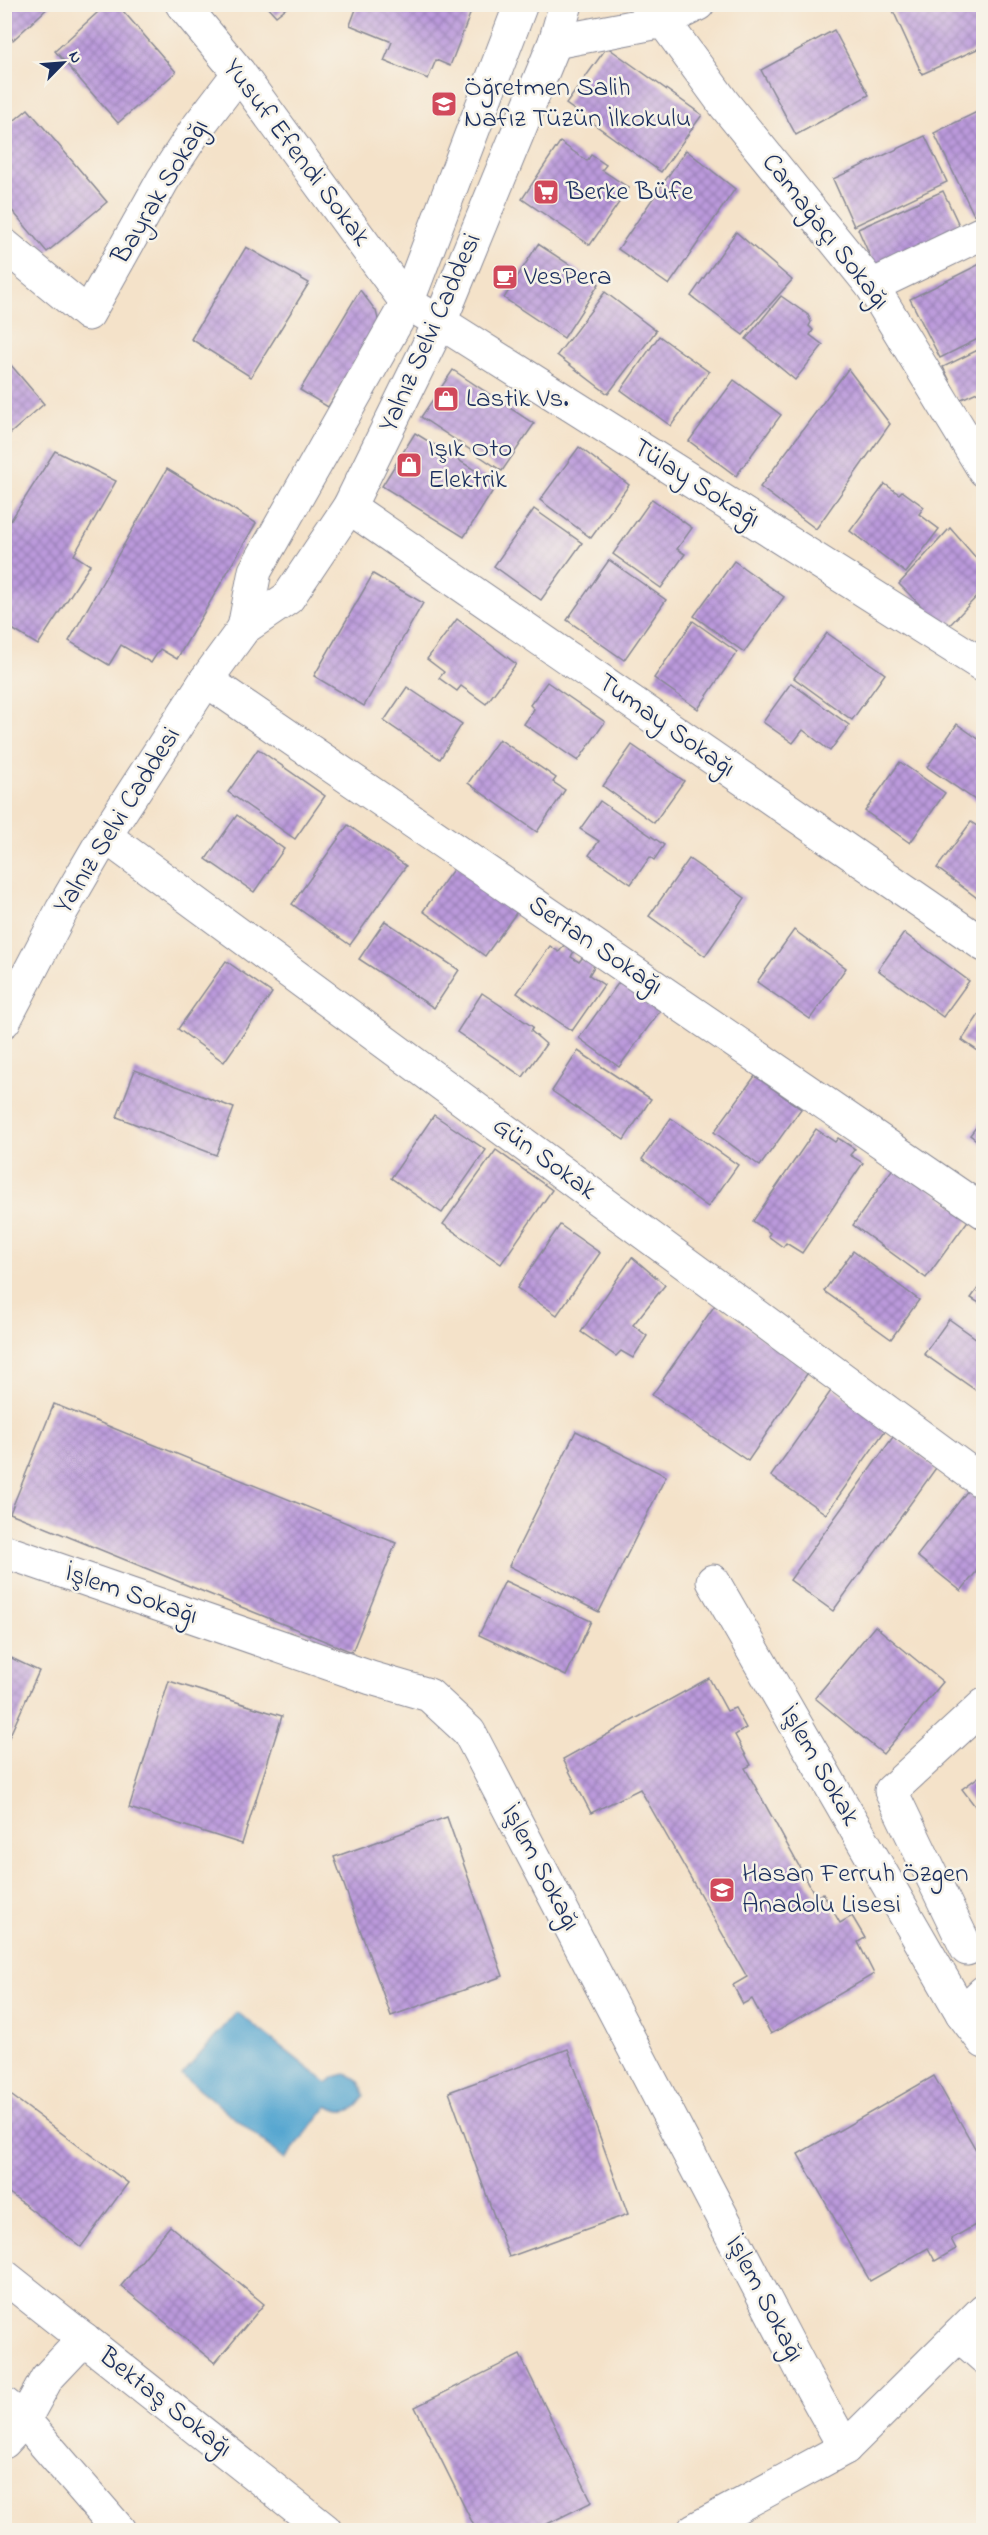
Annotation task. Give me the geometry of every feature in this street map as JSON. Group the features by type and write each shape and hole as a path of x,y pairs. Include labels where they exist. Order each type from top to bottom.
{"street":[{"name":"Yusuf Efendi Sokak","path":"182,4 239,73 407,303"},
{"name":"Yalnız Selvi Caddesi","path":"244,628 255,571 407,303 521,4"},
{"name":"Yalnız Selvi Caddesi","path":"4,1021 62,910 105,836 206,680 244,628 288,598 349,507 440,322 555,42 566,4"},
{"path":"555,42 657,13 698,4"},
{"name":"Camağaçı Sokağı","path":"657,13 725,105 872,286 984,470"},
{"name":"Bayrak Sokağı","path":"4,245 88,314 169,172 197,128 239,73"},
{"path":"872,286 984,232"},
{"name":"Tülay Sokağı","path":"407,303 984,666"},
{"name":"Tumay Sokağı","path":"349,507 984,945"},
{"name":"Sertan Sokağı","path":"206,680 984,1212"},
{"name":"Gün Sokak","path":"105,836 984,1483"},
{"name":"İşlem Sokağı","path":"4,1551 371,1678 429,1695 470,1732 844,2448"},
{"name":"İşlem Sokak","path":"713,1581 973,2003 984,2042"},
{"path":"967,1949 891,1791 984,1705"},
{"name":"Bektaş Sokağı","path":"4,2276 325,2530"},
{"path":"694,2530 844,2448 984,2310"},
{"path":"959,2335 984,2357"},
{"path":"84,2339 47,2378 11,2422 119,2530"}],"water":[{"path":"237,2012 327,2083 334,2077 345,2074 356,2079 362,2088 364,2096 353,2108 339,2111 328,2106 285,2159 182,2075"}],"building":[{"path":"4,4 52,4 13,40 4,30"},
{"path":"107,4 117,4 176,72 118,123 55,51"},
{"path":"358,4 474,4 450,66 436,60 428,79 384,61 392,42 350,25"},
{"path":"890,4 984,4 984,46 922,74"},
{"path":"266,5 290,5 276,16"},
{"path":"834,30 869,95 796,135 761,70"},
{"path":"607,47 702,115 661,172 566,104"},
{"path":"28,109 107,202 47,252 4,201 4,129"},
{"path":"979,111 984,120 984,210 974,215 934,133"},
{"path":"925,136 947,182 854,226 833,179"},
{"path":"560,142 587,161 591,155 606,165 602,170 629,188 590,245 522,199"},
{"path":"686,150 735,189 669,285 618,249"},
{"path":"943,191 966,240 880,279 858,229"},
{"path":"736,232 792,280 743,335 691,296"},
{"path":"538,244 599,284 564,338 504,298"},
{"path":"246,247 309,283 251,377 191,339"},
{"path":"984,262 984,336 940,358 910,299"},
{"path":"360,290 376,311 379,323 328,407 300,390"},
{"path":"605,292 656,331 608,394 557,355"},
{"path":"781,296 808,315 811,322 809,326 813,330 810,335 823,345 795,380 746,339"},
{"path":"659,336 709,372 671,426 621,390"},
{"path":"984,347 984,389 959,400 943,367"},
{"path":"5,358 44,404 5,438"},
{"path":"848,369 890,424 816,529 760,487"},
{"path":"453,370 534,424 502,471 421,417"},
{"path":"734,380 781,415 736,476 689,441"},
{"path":"415,433 497,484 464,537 382,486"},
{"path":"579,447 629,485 591,538 540,500"},
{"path":"55,451 116,481 74,555 90,565 38,645 4,624 4,531"},
{"path":"167,469 256,523 177,659 160,649 151,663 121,645 109,665 69,641"},
{"path":"885,484 899,494 902,491 924,507 919,514 939,529 906,573 850,531"},
{"path":"652,499 692,528 677,549 685,554 661,588 613,554"},
{"path":"534,509 582,543 541,600 494,566"},
{"path":"950,528 984,567 984,589 945,630 899,584"},
{"path":"609,560 666,600 624,660 567,620"},
{"path":"734,561 784,597 744,652 694,616"},
{"path":"373,574 423,603 364,706 314,676"},
{"path":"457,619 516,664 486,704 461,686 457,691 439,678 444,672 427,659"},
{"path":"693,621 737,652 698,709 654,678"},
{"path":"827,633 885,674 852,720 794,678"},
{"path":"547,682 605,722 578,761 524,724 534,709 530,705"},
{"path":"791,683 849,725 830,751 803,730 793,743 763,722"},
{"path":"407,687 462,724 440,759 384,721"},
{"path":"957,724 984,743 984,806 927,767"},
{"path":"499,739 556,778 553,782 565,790 537,832 468,783"},
{"path":"632,745 684,781 654,823 603,786"},
{"path":"258,749 325,796 295,839 228,792"},
{"path":"900,762 945,793 910,843 865,811"},
{"path":"600,801 664,845 654,860 650,857 631,884 589,855 599,841 580,829"},
{"path":"237,815 284,849 254,892 206,859"},
{"path":"971,822 984,831 984,903 937,868"},
{"path":"348,825 406,866 350,945 292,904"},
{"path":"689,859 745,898 705,956 649,916"},
{"path":"457,864 519,909 485,956 423,911"},
{"path":"385,921 459,970 434,1008 359,959"},
{"path":"794,930 846,968 810,1019 757,982"},
{"path":"904,933 969,981 943,1017 878,970"},
{"path":"564,945 574,951 571,957 579,962 583,957 595,965 589,975 604,985 572,1031 517,993 550,946 559,952"},
{"path":"226,961 272,993 224,1062 178,1029"},
{"path":"619,982 660,1011 619,1067 579,1038"},
{"path":"482,993 533,1027 531,1031 546,1044 523,1077 457,1032"},
{"path":"984,1007 984,1055 962,1040"},
{"path":"578,1051 651,1099 624,1140 552,1091"},
{"path":"135,1070 234,1108 216,1155 117,1117"},
{"path":"755,1076 801,1109 760,1166 714,1132"},
{"path":"434,1115 486,1150 442,1213 391,1178"},
{"path":"984,1117 984,1146 970,1135"},
{"path":"671,1118 738,1165 708,1207 642,1159"},
{"path":"816,1129 835,1142 838,1138 855,1149 850,1155 863,1163 802,1253 786,1243 783,1247 768,1236 770,1233 753,1221"},
{"path":"496,1150 552,1190 501,1264 443,1224"},
{"path":"896,1164 970,1218 926,1278 853,1225"},
{"path":"560,1225 600,1253 557,1315 517,1288"},
{"path":"853,1251 919,1300 891,1339 824,1291"},
{"path":"632,1257 665,1285 633,1325 647,1336 633,1358 621,1351 616,1356 581,1332"},
{"path":"984,1280 984,1306 971,1298"},
{"path":"715,1305 809,1371 748,1461 652,1395"},
{"path":"949,1319 984,1344 984,1396 924,1354"},
{"path":"833,1388 887,1428 826,1514 771,1476"},
{"path":"54,1404 396,1543 352,1652 10,1513"},
{"path":"576,1431 666,1476 599,1612 509,1566"},
{"path":"893,1437 936,1468 833,1611 790,1580"},
{"path":"968,1490 984,1502 984,1562 961,1591 917,1556"},
{"path":"505,1581 591,1621 566,1676 479,1635"},
{"path":"875,1626 943,1682 883,1754 815,1698"},
{"path":"5,1655 39,1671 5,1746"},
{"path":"709,1678 727,1711 735,1708 746,1728 735,1735 751,1765 745,1768 816,1897 823,1893 840,1923 852,1916 865,1938 858,1942 874,1974 771,2034 752,1999 743,2004 733,1985 747,1977 640,1789 591,1813 563,1759"},
{"path":"169,1681 282,1716 242,1844 129,1808"},
{"path":"984,1773 984,1818 962,1789"},
{"path":"447,1817 503,1976 391,2016 334,1857"},
{"path":"568,2049 628,2214 509,2257 449,2092"},
{"path":"934,2076 984,2164 984,2220 951,2239 956,2249 935,2261 928,2248 870,2281 798,2154"},
{"path":"4,2090 128,2183 81,2247 4,2189"},
{"path":"170,2226 264,2304 215,2363 121,2286"},
{"path":"520,2355 592,2502 535,2530 476,2530 415,2407"}],"place":[{"name":"Öğretmen Salih Nafız Tüzün İlkokulu","path":"444,104"},
{"name":"Berke Büfe","path":"546,192"},
{"name":"VesPera","path":"505,277"},
{"name":"Lastik Vs.","path":"446,399"},
{"name":"Işık Oto Elektrik","path":"409,465"},
{"name":"Hasan Ferruh Özgen Anadolu Lisesi","path":"722,1890"}]}
